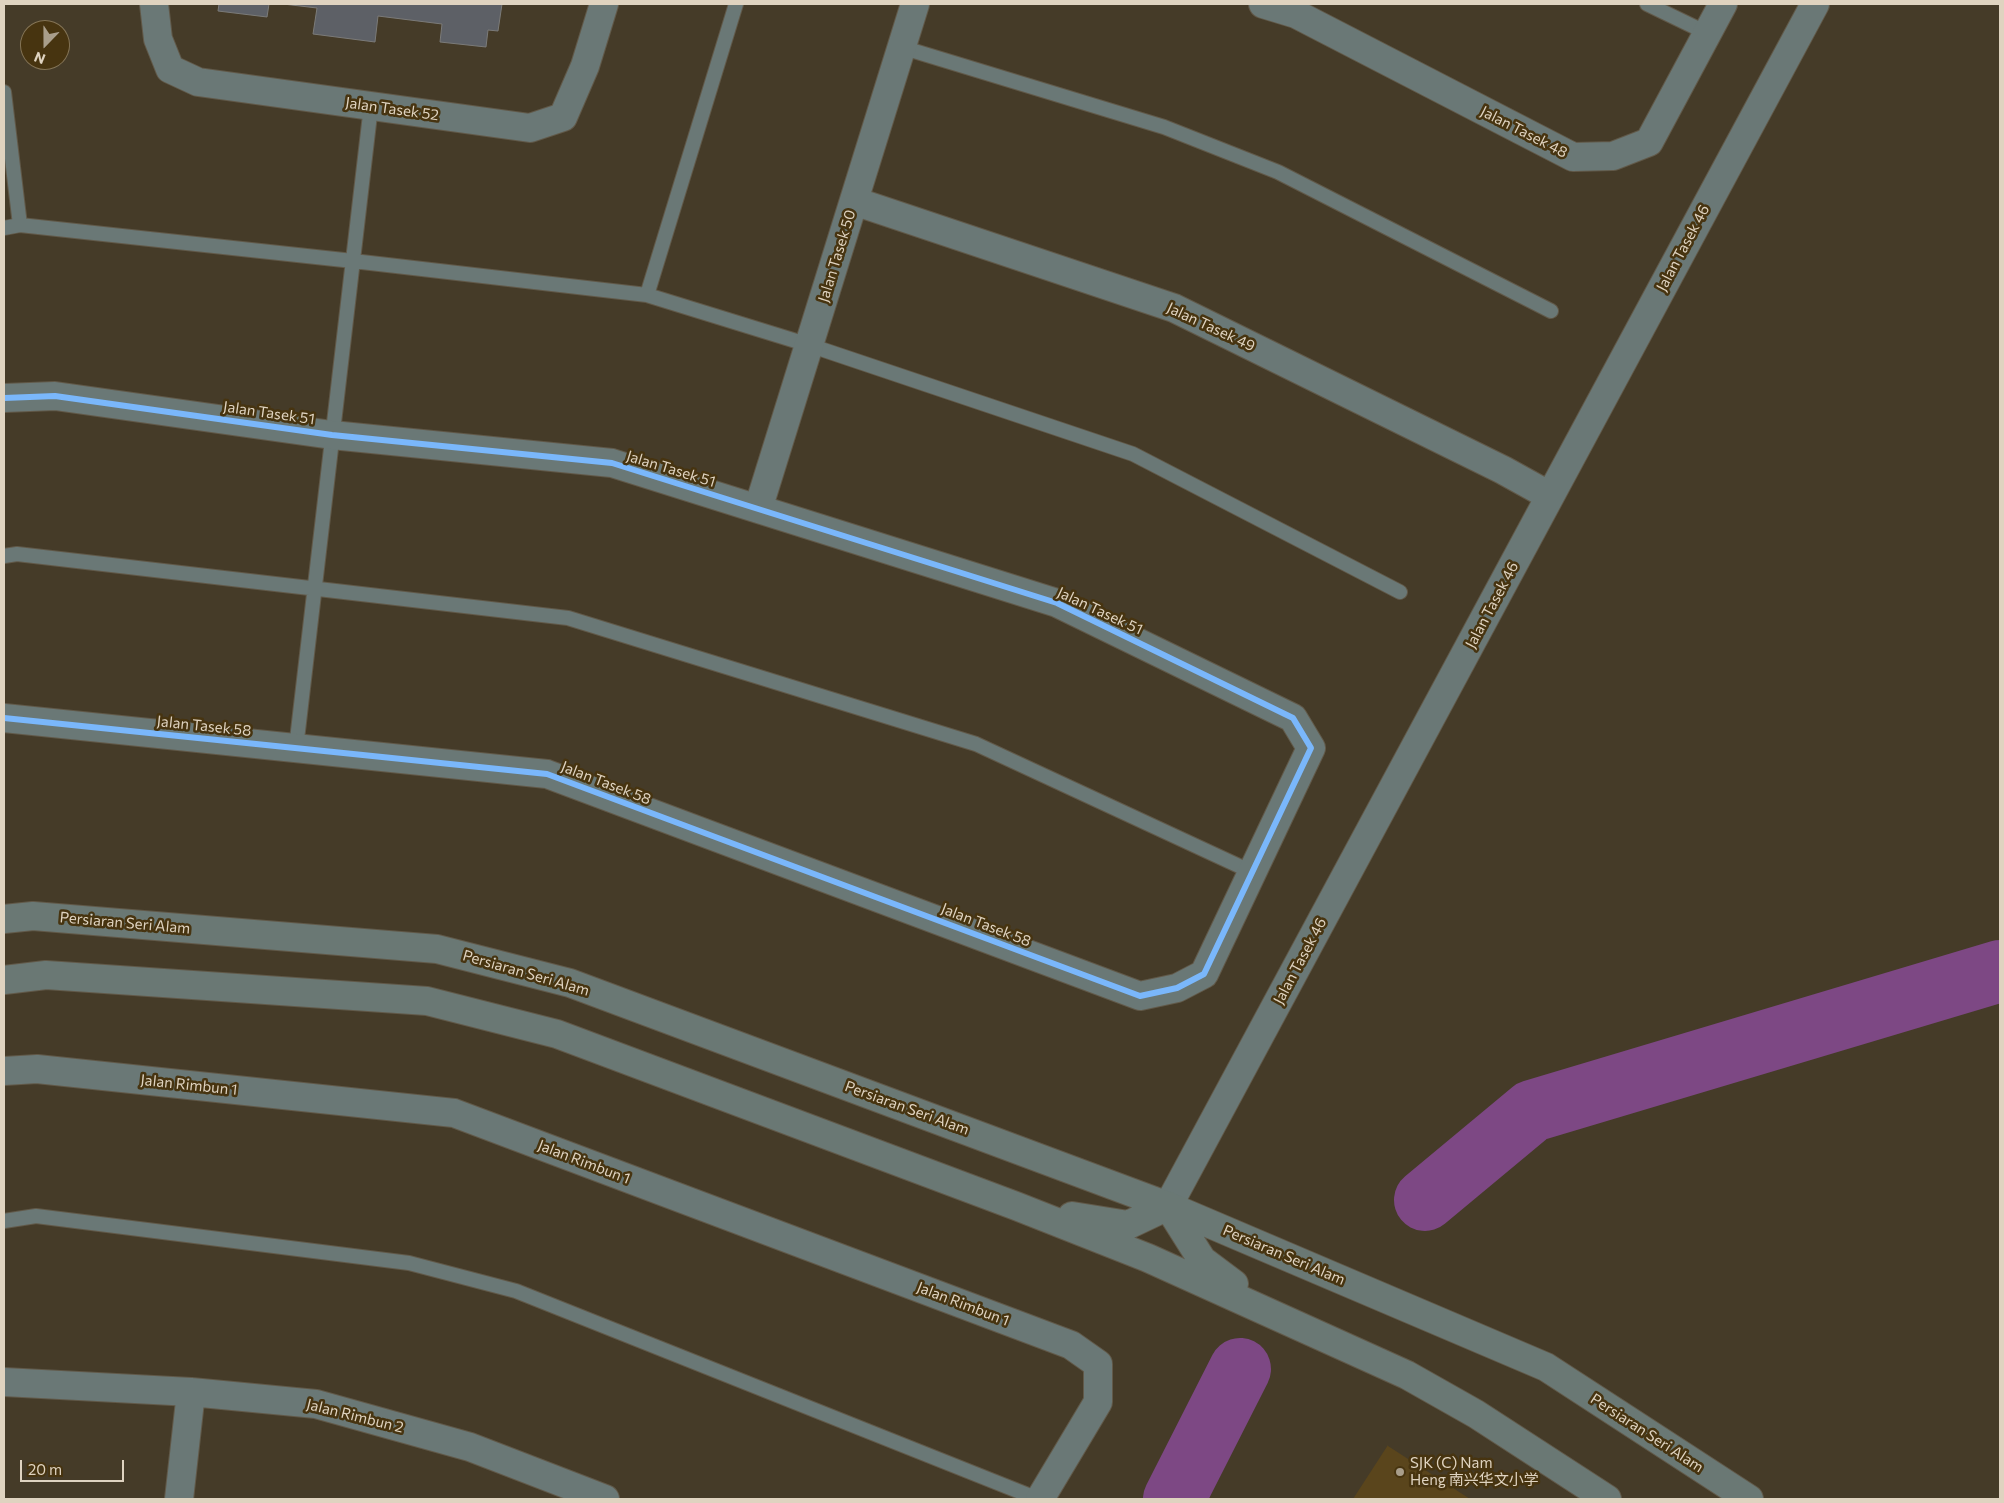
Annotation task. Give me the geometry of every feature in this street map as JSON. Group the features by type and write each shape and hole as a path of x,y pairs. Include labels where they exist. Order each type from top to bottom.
{"main road":[{"name":"Persiaran Seri Alam","path":"4,919 33,916 436,949 570,983 1168,1206 1546,1367 1749,1499"},
{"path":"4,980 46,975 427,1001 557,1034 1016,1206 1148,1258 1270,1312 1407,1374 1476,1414 1607,1499"},
{"path":"1016,1206 1128,1225 1168,1206 1202,1260 1270,1312"}],"street":[{"name":"Jalan Tasek 52","path":"154,4 158,39 170,69 198,82 530,128 563,117 585,66 604,4"},
{"name":"Jalan Tasek 50","path":"758,509 915,4"},
{"name":"Jalan Tasek 48","path":"1264,4 1296,14 1573,157 1614,156 1649,142 1723,4"},
{"name":"Jalan Tasek 46","path":"1168,1206 1815,4"},
{"name":"Jalan Tasek 49","path":"854,201 1174,308 1486,462 1550,496"},
{"name":"Jalan Tasek 51","path":"4,398 55,396 332,435 612,463 1057,603 1293,718 1311,748 1252,872"},
{"name":"Jalan Tasek 58","path":"4,718 547,774 1140,996 1177,988 1204,974 1252,872"},
{"name":"Jalan Rimbun 1","path":"4,1071 37,1070 454,1113 1071,1345 1098,1364 1098,1402 1039,1499"},
{"name":"Jalan Rimbun 2","path":"4,1382 190,1392 316,1404 470,1447 605,1499"},
{"path":"179,1499 190,1392"}],"lane":[{"path":"647,295 736,4"},
{"path":"1647,4 1707,33"},
{"path":"902,47 1164,127 1278,172 1551,311"},
{"path":"4,92 20,226"},
{"path":"296,748 371,106"},
{"path":"4,228 20,226 353,261 647,295 809,345 1132,454 1400,592"},
{"path":"4,556 17,554 568,618 976,744 1252,872"},
{"path":"4,1220 36,1216 409,1263 516,1291 1039,1499"}],"shaded area":[{"name":"SJK (C) Nam Heng 南兴华文小学","path":"1388,1446 1470,1499 1353,1499"}],"building":[{"path":"219,4 269,4 267,17 218,11"},
{"path":"283,4 502,4 498,31 488,30 486,47 440,42 442,24 378,16 375,42 313,34 317,8"}],"waterway":[{"path":"1425,1200 1532,1111 2000,971"},
{"path":"1174,1499 1240,1369"}],"cycle path":[{"path":"4,398 55,396 332,435 612,463 1057,603 1293,718 1311,748 1204,974 1177,988 1140,996 547,774 4,718"}],"place":[{"name":"SJK (C) Nam Heng 南兴华文小学","path":"1400,1472"}]}
